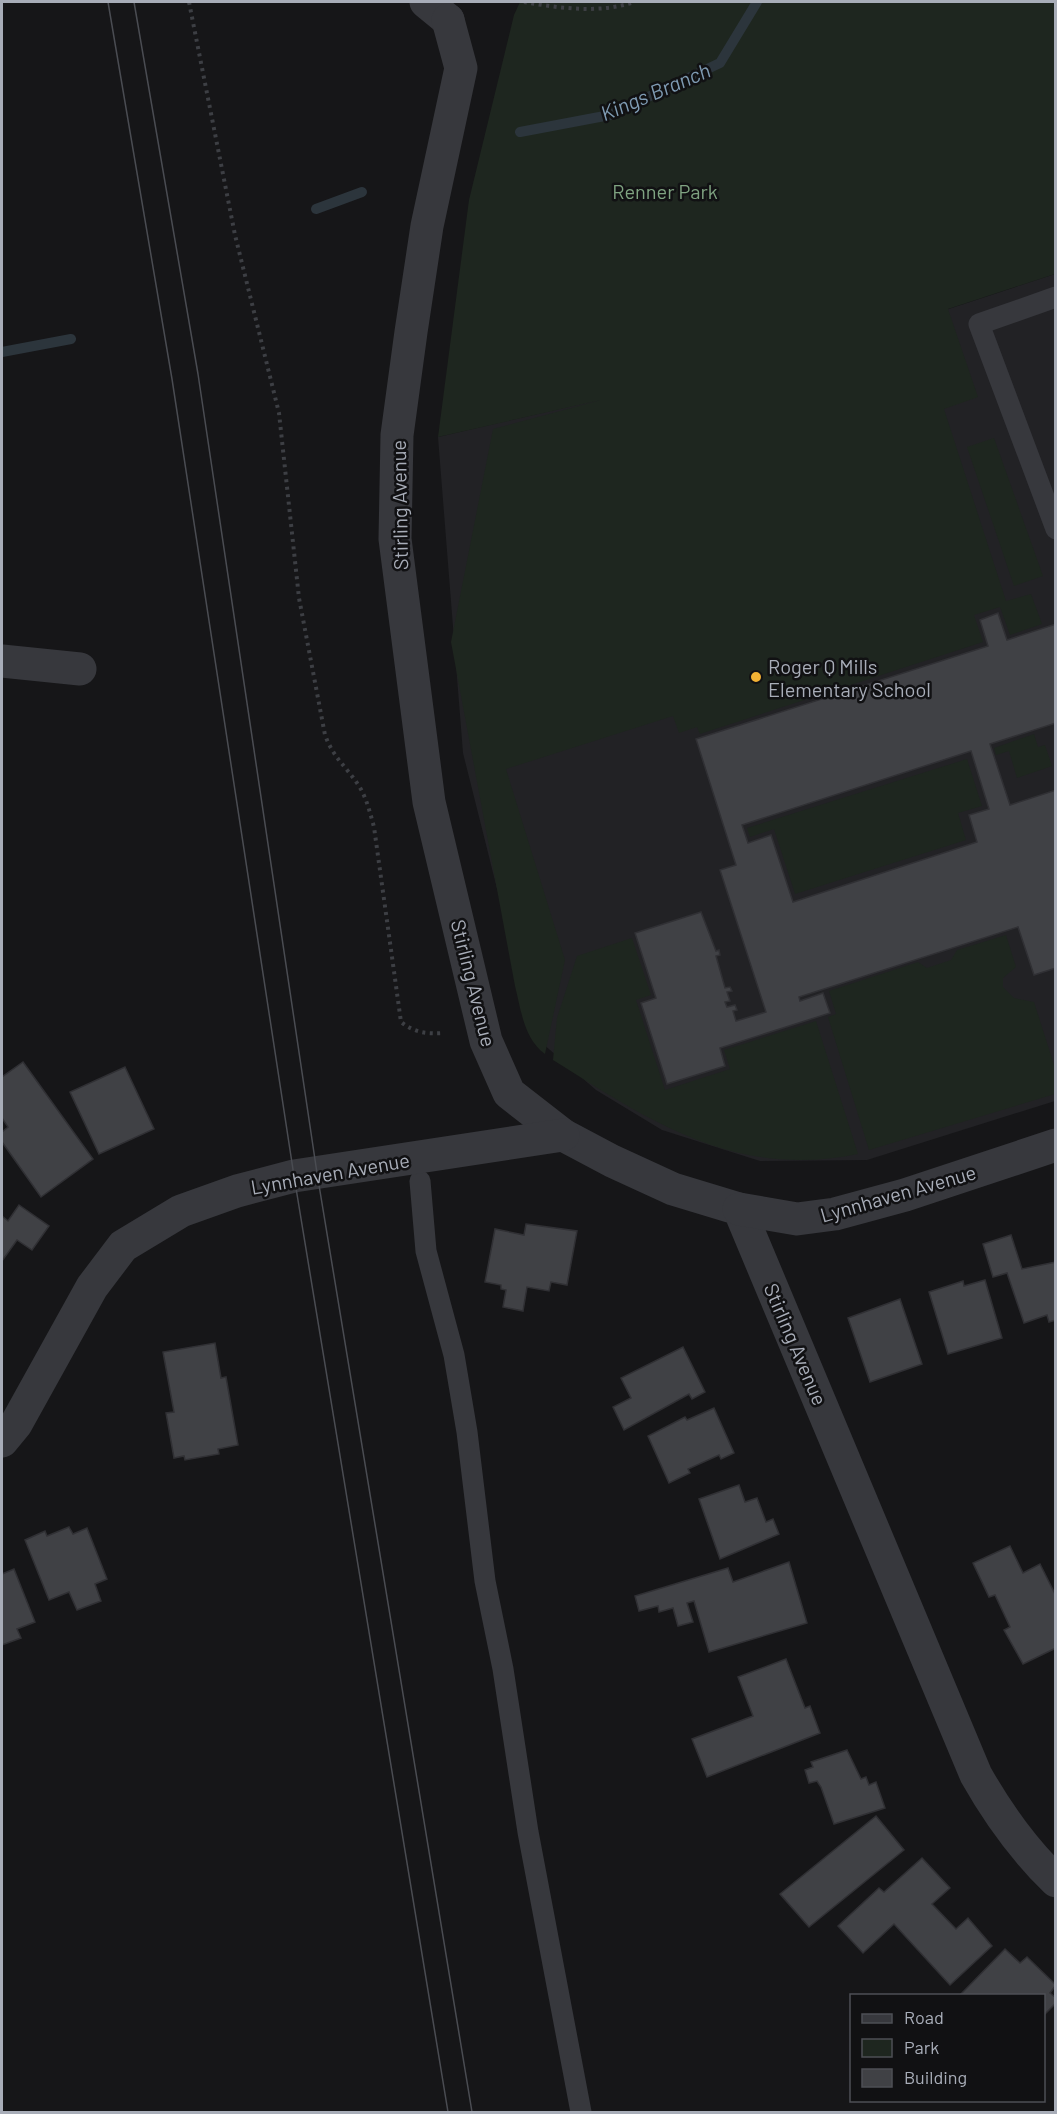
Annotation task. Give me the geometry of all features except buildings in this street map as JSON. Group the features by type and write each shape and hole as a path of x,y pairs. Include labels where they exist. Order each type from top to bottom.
{"street":[{"name":"Stirling Avenue","path":"444,8 461,68 427,226 411,332 397,435 395,539 429,802 486,1041 509,1093 563,1135 673,1189 739,1209 976,1775 996,1810 1024,1848 1056,1881"},
{"path":"2,661 80,669"},
{"name":"Lynnhaven Avenue","path":"2,1441 16,1424 92,1287 123,1246 181,1211 237,1191 294,1176 563,1135"},
{"name":"Lynnhaven Avenue","path":"739,1209 798,1219 835,1214 905,1195 1056,1145"}],"lane":[{"path":"1056,297 979,324 1056,529"},
{"path":"420,1181 426,1251 455,1366 467,1432 485,1581 503,1669 528,1832 580,2112"}],"path":[{"path":"189,2 235,235 279,413 298,586 325,735 332,753 358,785 372,819 401,1022 410,1029 425,1034 444,1033"},
{"path":"524,2 562,8 600,8 634,2"}],"shaded area":[{"name":"Roger Q Mills Elementary School","path":"1055,274 1055,1101 867,1160 760,1161 662,1130 596,1090 534,1036 463,753 438,437 848,342"}],"green space":[{"name":"Renner Park","path":"520,2 1056,2 1055,274 948,309 978,397 944,409 1006,601 1031,594 1042,624 1010,635 1000,607 974,615 983,642 700,734 697,727 679,733 673,716 506,769 565,960 545,1054 538,1048 528,1032 515,986 451,642 493,429 601,400 438,437 469,200 514,15"},
{"path":"994,438 1043,576 1014,586 967,447"},
{"path":"1034,734 1038,747 1045,745 1052,766 1017,778 1009,751 996,755 994,748"},
{"path":"967,759 982,806 958,813 966,840 795,894 774,829 750,837 747,828"},
{"path":"1006,935 1016,967 1003,978 1003,987 1014,998 1034,1002 1055,1068 1055,1094 869,1150 828,1017 836,1014 829,991 918,962 927,968 951,960 957,950"},
{"path":"632,938 651,995 636,1000 665,1090 730,1069 724,1050 816,1021 858,1154 814,1160 773,1159 734,1152 696,1140 660,1124 553,1060 557,1018 577,956"}],"waterway":[{"name":"Kings Branch","path":"520,132 610,115 720,63 757,2"},
{"name":"Kings Branch","path":"316,209 362,192"},
{"name":"Kings Branch","path":"2,352 71,339"}],"tram line":[{"path":"108,2 172,379 294,1176 448,2112"},
{"path":"134,2 198,374 317,1173 472,2112"}],"place":[{"name":"Roger Q Mills Elementary School","path":"756,677"}]}
